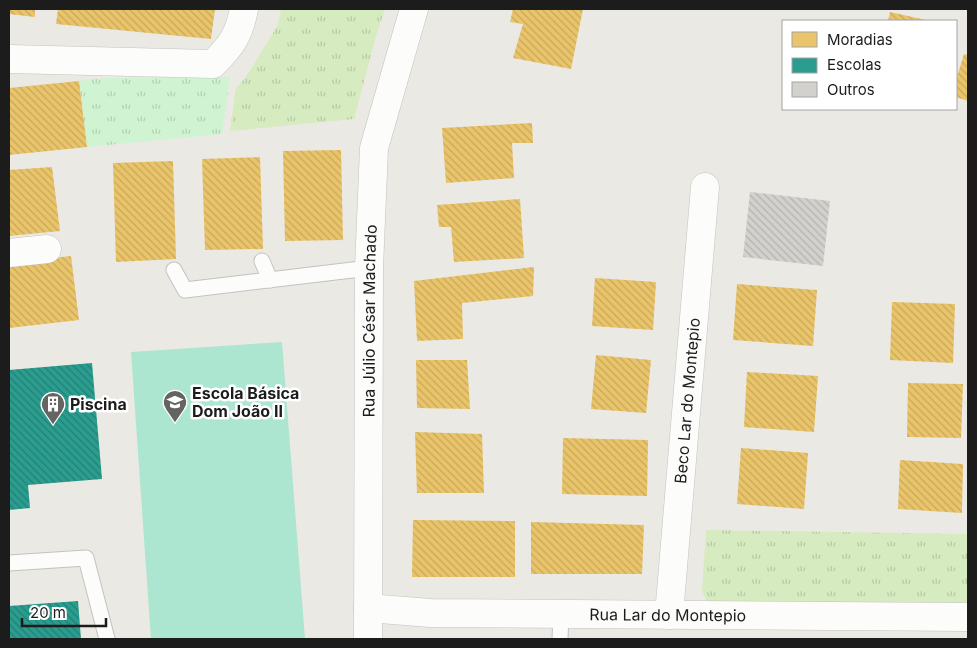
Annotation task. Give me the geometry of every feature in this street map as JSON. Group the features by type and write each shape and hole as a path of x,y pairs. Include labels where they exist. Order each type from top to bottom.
{"street":[{"path":"9,59 212,64 230,48 240,30 244,9"},
{"name":"Rua Júlio César Machado","path":"368,639 369,268 374,148 414,9"},
{"name":"Beco Lar do Montepio","path":"669,615 705,186"},
{"path":"9,254 47,249"},
{"name":"Rua Lar do Montepio","path":"368,608 561,627 669,615 968,617"}],"lane":[{"path":"262,261 270,280"},
{"path":"174,270 185,290 369,268"},
{"path":"9,563 86,558 107,639"}],"green space":[{"path":"281,9 385,9 354,119 230,131 236,88 246,77 278,25"},
{"path":"230,77 222,134 87,147 79,81 104,78"},
{"path":"282,342 305,639 151,639 131,352"},
{"path":"706,530 968,534 968,605 709,605 702,591"}],"building: Moradias":[{"path":"9,9 35,9 35,17 9,14"},
{"path":"58,9 215,9 211,39 56,24"},
{"path":"513,9 583,9 571,69 513,58 523,24 510,22"},
{"path":"890,12 926,20 888,20"},
{"path":"964,54 968,55 968,101 957,97 957,77"},
{"path":"79,81 87,147 9,155 9,88"},
{"path":"532,123 533,143 512,143 514,178 446,183 442,128"},
{"path":"341,150 343,240 285,241 283,151"},
{"path":"260,157 263,249 205,250 202,159"},
{"path":"173,161 176,259 116,262 113,163"},
{"path":"52,167 60,231 9,236 9,170"},
{"path":"520,199 524,258 454,262 451,227 439,227 437,205"},
{"path":"71,256 79,320 9,328 9,263"},
{"path":"534,267 533,296 462,303 463,339 417,341 414,281"},
{"path":"595,278 656,282 653,330 592,326"},
{"path":"737,284 817,290 813,346 733,340"},
{"path":"892,302 955,304 953,363 890,360"},
{"path":"596,355 651,360 646,413 591,409"},
{"path":"416,360 467,360 470,409 417,408"},
{"path":"747,372 818,376 814,432 744,427"},
{"path":"908,383 963,384 961,438 907,437"},
{"path":"415,432 482,434 484,493 417,493"},
{"path":"563,438 648,440 647,496 562,494"},
{"path":"741,448 808,453 804,509 737,504"},
{"path":"900,460 963,464 962,513 898,509"},
{"path":"413,520 515,521 515,577 412,577"},
{"path":"531,522 644,525 642,574 531,574"}],"building: Escolas":[{"name":"Piscina","path":"92,363 102,479 28,485 30,508 9,510 9,370"},
{"path":"78,601 81,639 9,639 9,606"}],"building: Outros":[{"path":"750,192 830,201 823,266 743,257"}],"place":[{"name":"Escola Básica Dom João II","path":"175,423"},
{"name":"Piscina","path":"53,425"}]}
